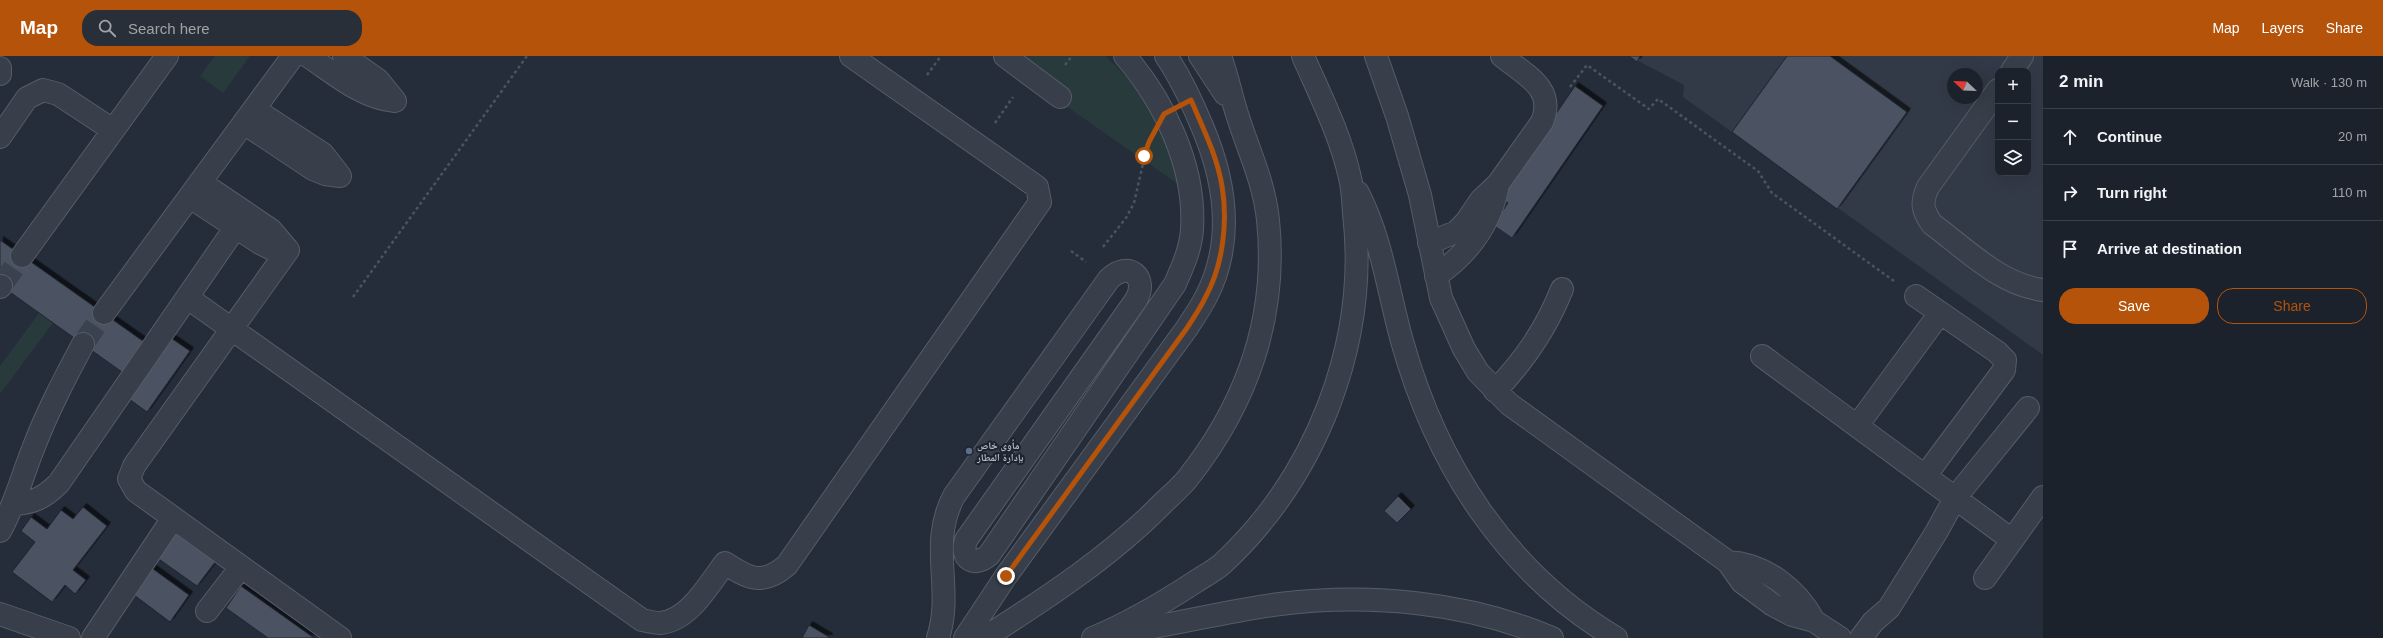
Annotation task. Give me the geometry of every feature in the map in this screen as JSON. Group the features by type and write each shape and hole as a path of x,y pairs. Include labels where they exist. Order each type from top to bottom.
{"street":[{"path":"22,256 167,56"},
{"path":"104,313 293,56"},
{"path":"308,56 368,95 380,100 395,101 378,80 344,56"},
{"path":"188,298 626,610 642,620 660,623 678,618 692,605 725,563 752,578 765,579 777,574 787,565 1040,202 1040,194 1037,187 851,56"},
{"path":"1005,56 1060,97"},
{"path":"938,638 945,606 941,535 947,508 954,496 1109,279 1116,272 1126,270 1135,273 1141,281 1141,291 1136,300 966,540 963,549 966,557 973,562 982,561 989,555 1175,284 1183,267 1192,229 1192,210 1183,163 1164,114 1150,89 1125,56"},
{"path":"965,638 1006,576 1187,328 1207,296 1219,261 1224,224 1222,186 1212,150 1191,100 1166,56"},
{"path":"1200,56 1237,114"},
{"path":"984,638 1087,568 1142,525 1187,479 1221,431 1246,382 1263,329 1270,274 1268,219 1257,166 1237,114 1220,56"},
{"path":"1304,56 1332,122 1350,178 1373,226 1381,250 1398,326 1411,374 1429,421 1450,465 1476,507 1503,543 1533,575 1566,604 1616,638"},
{"path":"1376,56 1397,116 1420,195 1441,298 1464,349 1478,372 1495,391 1510,404 1728,562 1752,566 1788,587 1803,603 1814,621 1840,638"},
{"path":"1429,243 1456,232 1466,222 1481,200 1498,184 1542,122 1547,110 1546,98 1540,87 1502,56"},
{"path":"2014,68 2022,56"},
{"path":"0,68 0,74"},
{"path":"0,137 27,98 43,90 58,94 113,130"},
{"path":"1995,94 1928,187 1922,200 1924,213 1932,224 2003,277 2030,288 2043,290"},
{"path":"1164,114 1191,100"},
{"path":"1097,636 1170,598 1221,565 1262,521 1297,471 1325,417 1344,359 1354,307 1357,239 1350,178"},
{"path":"1436,276 1465,252 1477,238 1491,213 1498,184"},
{"path":"195,190 235,228 272,249 288,250"},
{"path":"195,190 271,230 288,250"},
{"path":"14,504 31,503 47,495 59,482 188,298 235,228"},
{"path":"288,250 130,472 129,479 131,486 173,518 340,638"},
{"path":"1495,391 1516,369 1535,344 1551,317 1562,288"},
{"path":"1916,296 1997,352 2005,360 2004,370 1925,476"},
{"path":"1857,426 1940,313"},
{"path":"0,530 14,504 35,442 56,396 84,344"},
{"path":"1762,356 2012,540"},
{"path":"1867,630 1889,608 1937,531 1955,498 2028,408"},
{"path":"1985,578 2043,497"},
{"path":"94,638 173,518"},
{"path":"207,612 241,567"},
{"path":"1097,636 1154,628 1279,604 1357,600 1396,602 1474,614 1552,638"},
{"path":"0,614 69,638"}],"path":[{"path":"353,297 527,56"},
{"path":"1569,88 1587,65 1649,109 1658,99 1758,171 1772,193 1916,296"},
{"path":"979,147 1029,74"},
{"path":"1098,253 1126,218 1134,203 1146,149 1164,114"}],"shaded area":[{"path":"215,56 250,56 223,93 200,76"},
{"path":"994,56 1106,56 1149,100 1185,189"},
{"path":"1629,56 2043,56 2043,355 1683,97 1684,85"},
{"path":"39,313 53,323 0,394 0,366"}],"building":[{"path":"1629,56 1640,56 1637,62"},
{"path":"1787,56 1830,56 1907,112 1837,209 1732,132"},
{"path":"1575,86 1603,106 1512,238 1493,225 1508,203 1499,197"},
{"path":"0,240 157,351 168,336 190,351 147,412 125,396 136,382 0,285"},
{"path":"1398,496 1411,509 1397,523 1384,511"},
{"path":"83,507 107,526 73,570 86,580 75,594 65,585 52,602 12,572 35,542 21,531 31,517 47,529 61,510 73,519"},
{"path":"175,531 216,561 197,586 156,557"},
{"path":"149,566 189,595 170,622 130,592"},
{"path":"241,586 314,638 268,638 226,608"},
{"path":"809,625 829,637 829,638 802,638"}],"tunnel":[{"path":"1,286 22,256"},
{"path":"83,344 104,313"}],"place":[{"name":"مأوى خاص بإدارة المطار","path":"969,451"}],"route":[{"path":"1006,576 1187,328 1207,296 1219,261 1224,224 1222,186 1212,150 1191,100 1164,114 1156,127 1144,156"}]}
